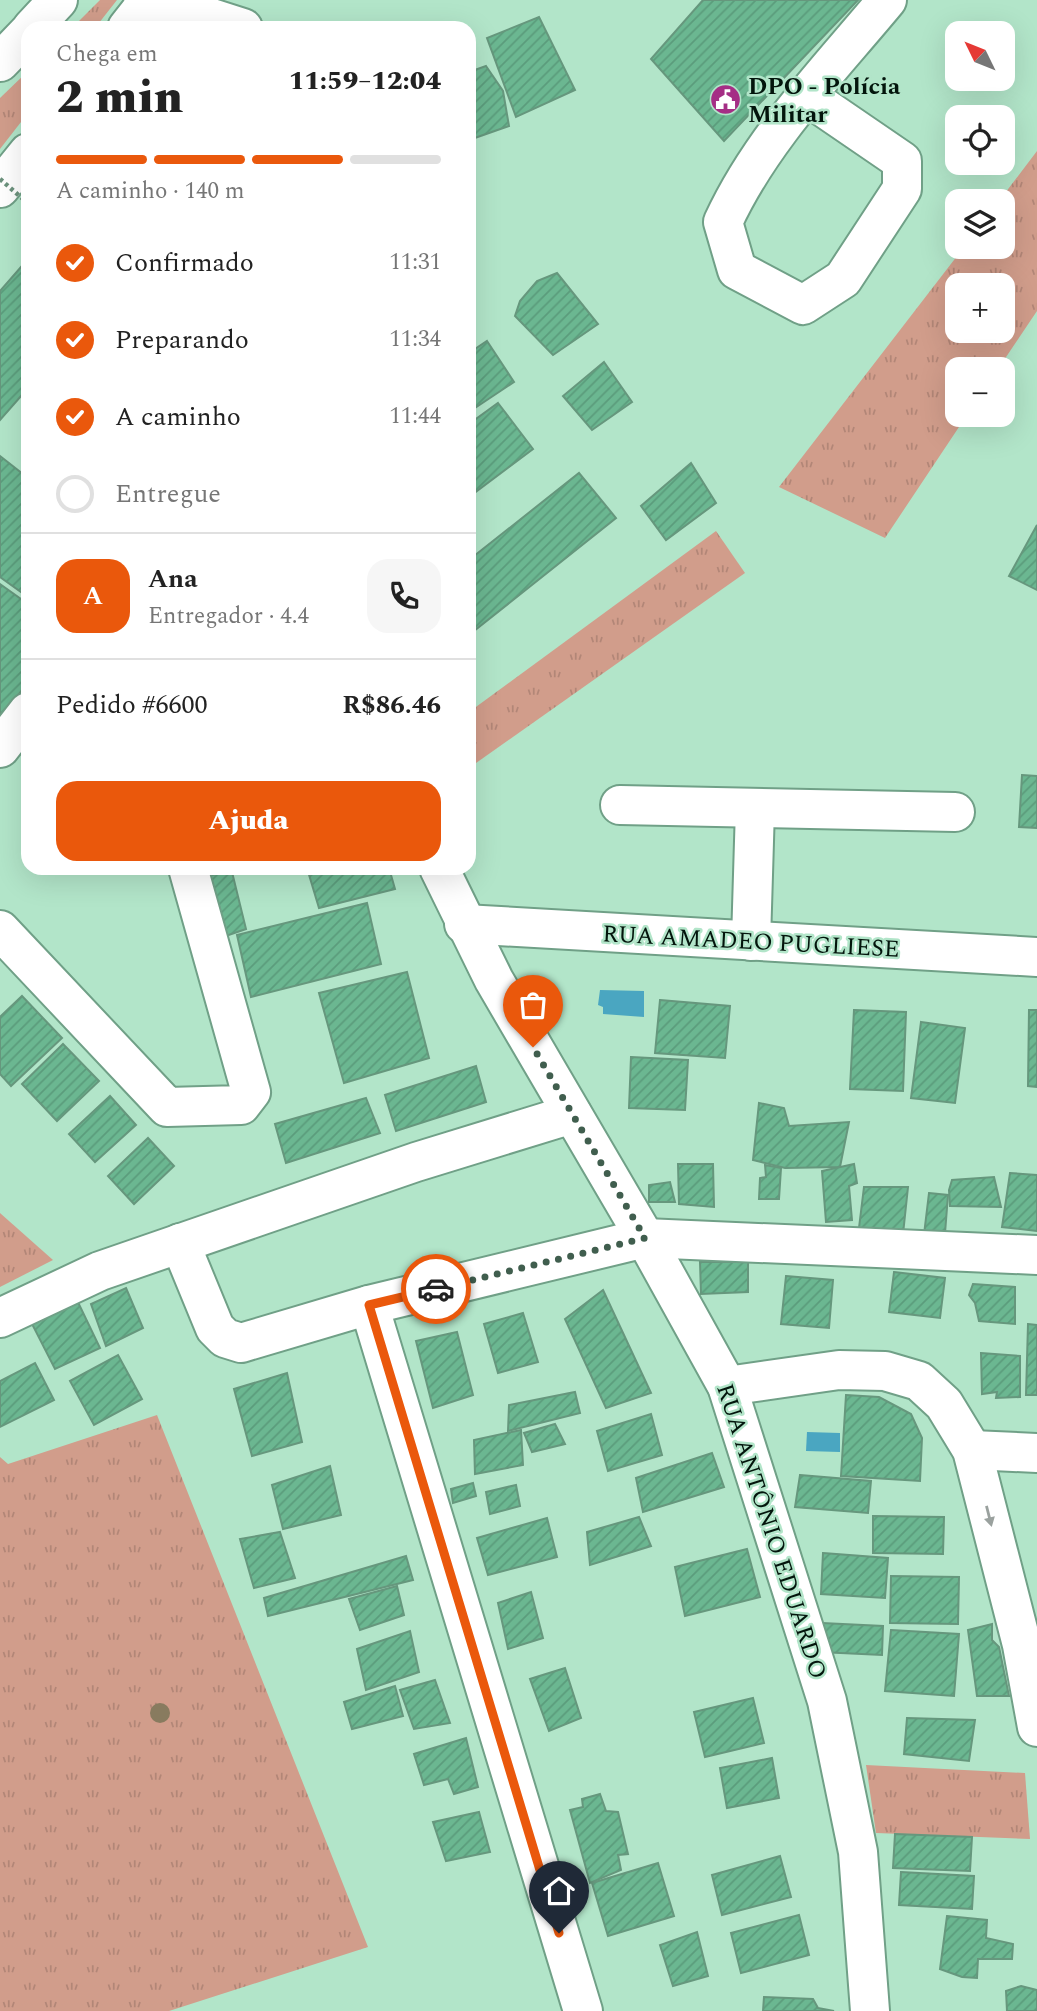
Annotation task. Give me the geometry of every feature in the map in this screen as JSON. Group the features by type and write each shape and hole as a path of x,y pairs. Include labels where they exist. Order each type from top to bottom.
{"main road":[{"path":"38,21 58,0"},
{"path":"231,0 244,21"},
{"path":"807,96 902,161 902,189 844,279 803,305 737,270 723,222 742,182 807,96 887,0"},
{"path":"139,13 202,15 221,21"},
{"path":"0,62 21,40"},
{"path":"12,194 21,171"},
{"path":"0,747 21,721"},
{"path":"620,805 955,812"},
{"path":"751,941 755,808"},
{"path":"0,930 167,1107 241,1105 251,1091 190,875"},
{"name":"RUA ANTÔNIO EDUARDO","path":"442,875 464,924 645,1238 727,1387 827,1701 858,1852 870,2011"},
{"name":"RUA AMADEO PUGLIESE","path":"464,924 1037,957"},
{"path":"0,1318 100,1271 416,1162 572,1114"},
{"path":"180,1244 215,1328 225,1338 241,1343 369,1305 645,1238 1037,1255"},
{"path":"369,1305 583,2011"},
{"path":"727,1387 839,1370 885,1371 919,1381 944,1404 972,1450 1022,1646 1037,1727"},
{"path":"972,1450 1037,1453"}],"path":[{"path":"0,179 12,194"}],"green space":[{"path":"100,0 117,0 100,21 79,21"},
{"path":"21,78 21,122 0,149 0,98"},
{"path":"1037,151 1037,311 1006,357 945,357 945,427 959,427 885,538 779,487 955,259 1015,259 1015,189 1008,189"},
{"path":"716,531 745,573 476,763 476,707"},
{"path":"0,1213 53,1260 0,1287"},
{"path":"157,1415 368,1947 169,2011 0,2011 0,1457 8,1464"},
{"path":"866,1765 1025,1773 1030,1839 876,1833"}],"water":[{"path":"600,990 644,991 644,1017 603,1014 603,1007 598,1005"},
{"path":"807,1432 840,1433 840,1452 806,1451"}],"building":[{"name":"DPO - Polícia Militar","path":"703,0 858,0 724,141 651,59"},
{"path":"539,17 575,90 516,117 487,38"},
{"path":"486,66 503,91 509,126 476,138 476,70"},
{"path":"21,267 21,396 0,420 0,291"},
{"path":"557,273 598,324 553,355 515,316 520,301 537,281"},
{"path":"487,341 514,382 476,407 476,348"},
{"path":"604,362 632,402 592,430 563,396"},
{"path":"498,403 533,449 476,492 476,419"},
{"path":"0,456 21,472 21,592 0,577"},
{"path":"691,463 716,503 666,540 641,506"},
{"path":"579,473 616,518 476,629 476,554"},
{"path":"1037,525 1037,590 1009,576"},
{"path":"0,584 21,599 21,691 0,719"},
{"path":"1022,775 1037,776 1037,828 1019,827"},
{"path":"233,875 246,929 220,938 203,876"},
{"path":"309,875 391,875 395,889 319,908"},
{"path":"367,903 381,964 251,997 237,935"},
{"path":"407,972 429,1058 344,1083 319,993"},
{"path":"22,996 62,1038 11,1086 0,1074 0,1017"},
{"path":"660,1000 730,1006 725,1058 655,1053"},
{"path":"854,1010 906,1012 903,1091 850,1089"},
{"path":"1029,1010 1037,1010 1037,1087 1028,1086"},
{"path":"921,1022 965,1028 955,1103 911,1098"},
{"path":"63,1044 99,1081 57,1121 22,1084"},
{"path":"631,1057 688,1060 685,1110 629,1108"},
{"path":"476,1066 486,1102 396,1131 385,1095"},
{"path":"110,1096 136,1125 95,1162 69,1134"},
{"path":"366,1098 380,1133 286,1163 275,1124"},
{"path":"759,1103 784,1108 789,1126 849,1122 840,1167 785,1168 753,1160"},
{"path":"148,1138 174,1166 134,1204 108,1176"},
{"path":"678,1164 713,1164 714,1207 679,1204"},
{"path":"854,1164 857,1183 849,1186 852,1220 826,1222 822,1171"},
{"path":"765,1165 781,1168 779,1199 759,1199 760,1178 766,1177"},
{"path":"1010,1173 1037,1175 1037,1231 1002,1227"},
{"path":"994,1177 1001,1207 950,1206 949,1190 952,1180"},
{"path":"670,1182 675,1202 649,1202 649,1185"},
{"path":"864,1187 908,1187 903,1234 859,1228"},
{"path":"929,1193 948,1195 944,1246 923,1243"},
{"path":"700,1262 748,1262 748,1292 701,1294"},
{"path":"894,1272 945,1278 940,1318 889,1312"},
{"path":"786,1276 833,1280 829,1328 781,1324"},
{"path":"973,1284 1015,1287 1015,1324 979,1321 975,1303 969,1295"},
{"path":"126,1288 143,1328 106,1346 91,1304"},
{"path":"603,1290 651,1393 606,1408 565,1319"},
{"path":"75,1296 100,1348 55,1369 29,1318"},
{"path":"523,1313 538,1362 498,1373 484,1324"},
{"path":"1028,1324 1037,1325 1037,1395 1026,1395"},
{"path":"457,1332 473,1395 433,1408 416,1341"},
{"path":"981,1353 1020,1356 1020,1397 996,1398 997,1392 982,1394"},
{"path":"118,1355 142,1399 94,1425 70,1381"},
{"path":"35,1363 54,1400 0,1427 0,1381"},
{"path":"287,1373 302,1442 252,1456 234,1389"},
{"path":"575,1392 580,1413 508,1431 509,1405"},
{"path":"846,1395 879,1397 911,1414 922,1438 920,1481 841,1476"},
{"path":"651,1414 662,1455 608,1471 597,1431"},
{"path":"555,1424 565,1444 532,1452 524,1433"},
{"path":"521,1430 523,1465 475,1474 474,1440"},
{"path":"712,1453 724,1487 643,1512 636,1478"},
{"path":"330,1466 341,1515 283,1529 272,1485"},
{"path":"800,1475 871,1481 868,1513 795,1507"},
{"path":"473,1483 476,1496 453,1503 451,1489"},
{"path":"516,1485 520,1506 490,1514 486,1492"},
{"path":"873,1516 944,1517 943,1554 873,1553"},
{"path":"639,1517 651,1546 590,1565 587,1532"},
{"path":"547,1518 557,1557 488,1575 477,1538"},
{"path":"280,1532 295,1578 254,1588 240,1539"},
{"path":"747,1549 760,1597 685,1616 675,1567"},
{"path":"823,1553 888,1558 885,1598 821,1594"},
{"path":"406,1556 413,1580 268,1616 264,1598"},
{"path":"891,1576 959,1577 958,1624 890,1623"},
{"path":"397,1586 404,1615 360,1630 349,1599"},
{"path":"531,1592 543,1638 508,1649 498,1603"},
{"path":"822,1623 883,1626 882,1655 820,1652"},
{"path":"992,1624 992,1640 999,1647 1009,1696 977,1696 968,1630"},
{"path":"891,1630 959,1634 954,1696 885,1691"},
{"path":"410,1631 419,1672 366,1690 357,1649"},
{"path":"565,1668 581,1718 549,1731 530,1679"},
{"path":"435,1680 450,1723 414,1729 400,1690"},
{"path":"395,1686 403,1716 352,1729 344,1702"},
{"path":"753,1698 764,1743 705,1757 694,1712"},
{"path":"907,1718 975,1720 969,1761 904,1754"},
{"path":"466,1738 478,1787 454,1794 448,1779 424,1785 414,1754"},
{"path":"772,1758 779,1798 727,1808 720,1768"},
{"path":"600,1794 606,1811 618,1812 628,1854 618,1855 621,1870 590,1883 570,1810 583,1807 582,1799"},
{"path":"479,1812 490,1852 446,1861 433,1822"},
{"path":"895,1834 972,1837 970,1871 893,1868"},
{"path":"780,1856 791,1897 722,1915 712,1875"},
{"path":"658,1863 674,1916 608,1936 592,1883"},
{"path":"901,1872 974,1876 972,1909 899,1905"},
{"path":"799,1915 809,1955 741,1973 731,1933"},
{"path":"947,1916 987,1920 986,1938 1013,1944 1012,1959 978,1959 977,1978 962,1977 940,1969"},
{"path":"697,1932 708,1976 673,1986 660,1945"},
{"path":"1021,1986 1037,1990 1037,2011 1007,2011 1006,1991"},
{"path":"764,1997 813,1999 818,2008 834,2011 763,2011"}],"way so far":[{"path":"436,1289 645,1238 533,1047"}],"place":[{"name":"DPO - Polícia Militar","path":"725,100"}],"route":[{"path":"436,1289 369,1305 559,1933"}]}
